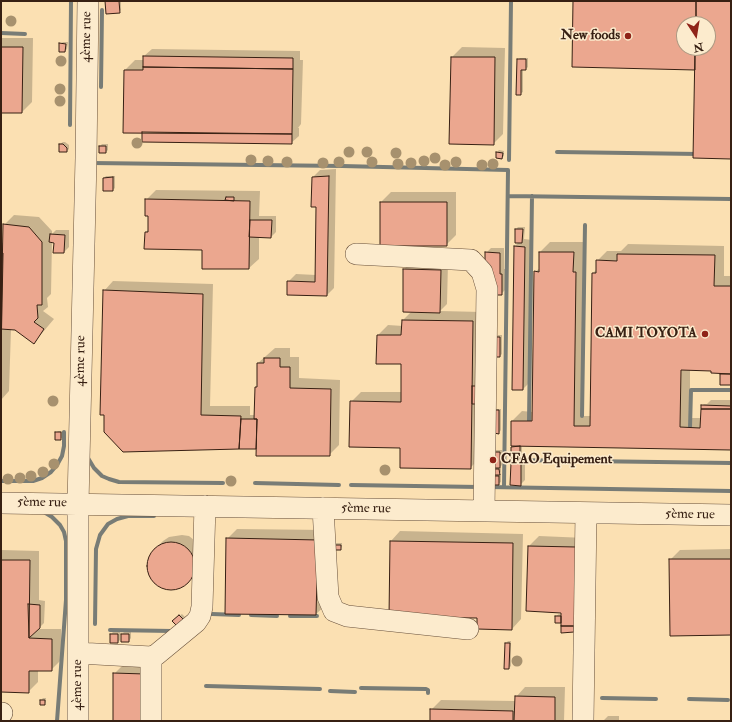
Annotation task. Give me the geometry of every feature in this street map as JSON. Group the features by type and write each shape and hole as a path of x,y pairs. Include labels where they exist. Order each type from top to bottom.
{"street":[{"name":"4ème rue","path":"78,721 78,504 86,174 88,1"},
{"path":"356,254 471,260 482,272 487,289 484,511"},
{"name":"5ème rue","path":"1,503 731,515"},
{"path":"78,653 151,657 161,652 196,622 200,616 202,607 205,506"},
{"path":"323,508 328,597 334,611 347,616 468,629"},
{"path":"583,721 586,513"},
{"path":"151,657 151,721"}],"building":[{"path":"105,1 119,1 120,13 106,14"},
{"name":"New foods","path":"573,1 696,1 696,16 676,16 676,56 695,56 695,70 572,67"},
{"path":"696,1 731,1 731,159 693,158 695,56 716,56 716,16 696,16"},
{"path":"59,43 66,44 65,52 59,52"},
{"path":"1,47 23,47 22,113 1,113"},
{"path":"143,56 293,58 293,69 143,67"},
{"path":"451,57 495,57 494,145 449,144"},
{"path":"517,59 526,59 526,70 521,70 521,95 516,95"},
{"path":"143,67 293,69 292,134 123,133 124,70 143,70"},
{"path":"142,132 292,134 292,144 142,142"},
{"path":"59,144 63,144 67,148 67,152 59,152"},
{"path":"99,146 106,146 106,153 99,153"},
{"path":"496,152 503,153 502,159 496,158"},
{"path":"329,176 327,296 287,295 287,281 315,282 316,207 311,207 312,177"},
{"path":"113,177 113,191 103,191 103,178"},
{"path":"226,197 234,197 234,201 225,200"},
{"path":"145,199 250,201 249,269 202,269 202,250 144,249 145,232 148,232 148,216 145,216"},
{"path":"380,202 447,202 447,246 380,246"},
{"path":"250,220 272,220 271,238 249,237"},
{"path":"3,224 29,227 42,242 42,305 37,305 38,318 34,322 44,329 34,344 15,330 1,329"},
{"path":"515,229 523,229 522,243 515,243"},
{"path":"50,234 65,235 64,253 53,253 54,243 49,242"},
{"path":"514,246 525,247 523,390 512,390"},
{"path":"1,252 3,253 2,307 1,307"},
{"path":"485,252 500,253 502,295 488,295 485,273"},
{"path":"539,252 574,252 573,272 576,272 574,426 590,426 592,273 596,273 596,260 617,261 617,254 715,255 714,286 731,286 731,374 711,373 711,371 681,370 680,427 700,428 701,409 731,409 731,450 511,446 511,421 532,421 534,271 539,272"},
{"path":"403,269 441,270 440,313 403,312"},
{"path":"103,290 203,294 201,415 241,416 239,449 123,452 104,432 104,415 100,415"},
{"path":"1,307 2,307 1,351"},
{"path":"402,320 473,321 471,469 400,468 400,448 349,447 350,401 401,402 401,364 376,364 377,335 401,335"},
{"path":"495,337 500,337 500,357 495,357"},
{"path":"264,358 280,358 280,367 290,367 290,388 331,389 330,456 256,456 257,419 254,419 255,387 257,387 257,363 264,363"},
{"path":"720,374 731,374 731,385 720,385"},
{"path":"472,386 484,386 484,404 472,404"},
{"path":"701,405 731,406 731,409 701,409"},
{"path":"494,410 499,410 499,434 494,433"},
{"path":"241,419 257,419 256,449 239,449"},
{"path":"55,432 61,432 61,440 55,440"},
{"path":"520,446 520,459 511,459 511,447"},
{"name":"CFAO Equipement","path":"487,452 500,452 500,468 487,468"},
{"path":"511,463 521,463 521,486 510,485"},
{"path":"490,469 499,469 500,475 490,475"},
{"path":"490,476 499,476 499,485 490,485"},
{"path":"226,538 318,540 316,615 225,614"},
{"path":"390,541 513,543 512,630 477,629 477,618 389,617"},
{"path":"166,542 176,542 188,549 195,561 195,571 188,583 176,590 166,590 158,586 151,579 147,571 147,561 151,553 158,546"},
{"path":"327,545 341,545 341,550 327,550"},
{"path":"528,546 576,547 575,626 561,626 561,613 526,611"},
{"path":"669,559 731,559 731,635 670,636"},
{"path":"1,560 30,560 29,638 52,639 52,671 29,671 29,693 1,692"},
{"path":"28,604 40,605 40,628 29,638"},
{"path":"179,615 184,620 177,626 172,621"},
{"path":"555,616 561,616 561,623 555,623"},
{"path":"561,626 574,626 574,632 561,633"},
{"path":"110,634 118,634 118,643 110,643"},
{"path":"121,634 129,634 129,642 121,642"},
{"path":"505,643 510,643 509,669 504,669"},
{"path":"113,673 145,674 144,721 113,721"},
{"path":"515,696 555,697 555,721 514,721"},
{"path":"40,700 45,700 45,705 40,705"},
{"path":"430,709 513,711 513,721 430,721"}],"waterway":[{"path":"70,125 71,1"},
{"path":"509,160 511,1"},
{"path":"101,87 102,10"},
{"path":"1,33 25,34"},
{"path":"557,152 699,154"},
{"path":"92,163 342,166 508,170 504,487"},
{"path":"508,196 731,199"},
{"path":"529,421 532,196"},
{"path":"582,416 585,225"},
{"path":"690,428 691,390 731,390"},
{"path":"1,481 33,481 42,478 51,472 62,456 64,432"},
{"path":"88,458 94,468 102,476 119,482 223,483"},
{"path":"511,460 731,463"},
{"path":"255,483 339,485"},
{"path":"351,485 479,487"},
{"path":"489,487 731,491"},
{"path":"44,512 60,525 64,532 66,541 66,600 57,721"},
{"path":"95,624 96,549 100,535 108,524 117,519 128,516 154,516"},
{"path":"212,614 239,615"},
{"path":"251,615 277,616"},
{"path":"290,616 317,616"},
{"path":"110,630 172,631"},
{"path":"206,686 320,689"},
{"path":"361,688 426,689 428,690 428,693"},
{"path":"330,691 355,692"},
{"path":"602,698 656,699"},
{"path":"689,699 728,700"}],"place":[{"name":"New foods","path":"628,36"},
{"name":"CAMI TOYOTA","path":"705,334"},
{"name":"CFAO Equipement","path":"493,460"}]}
